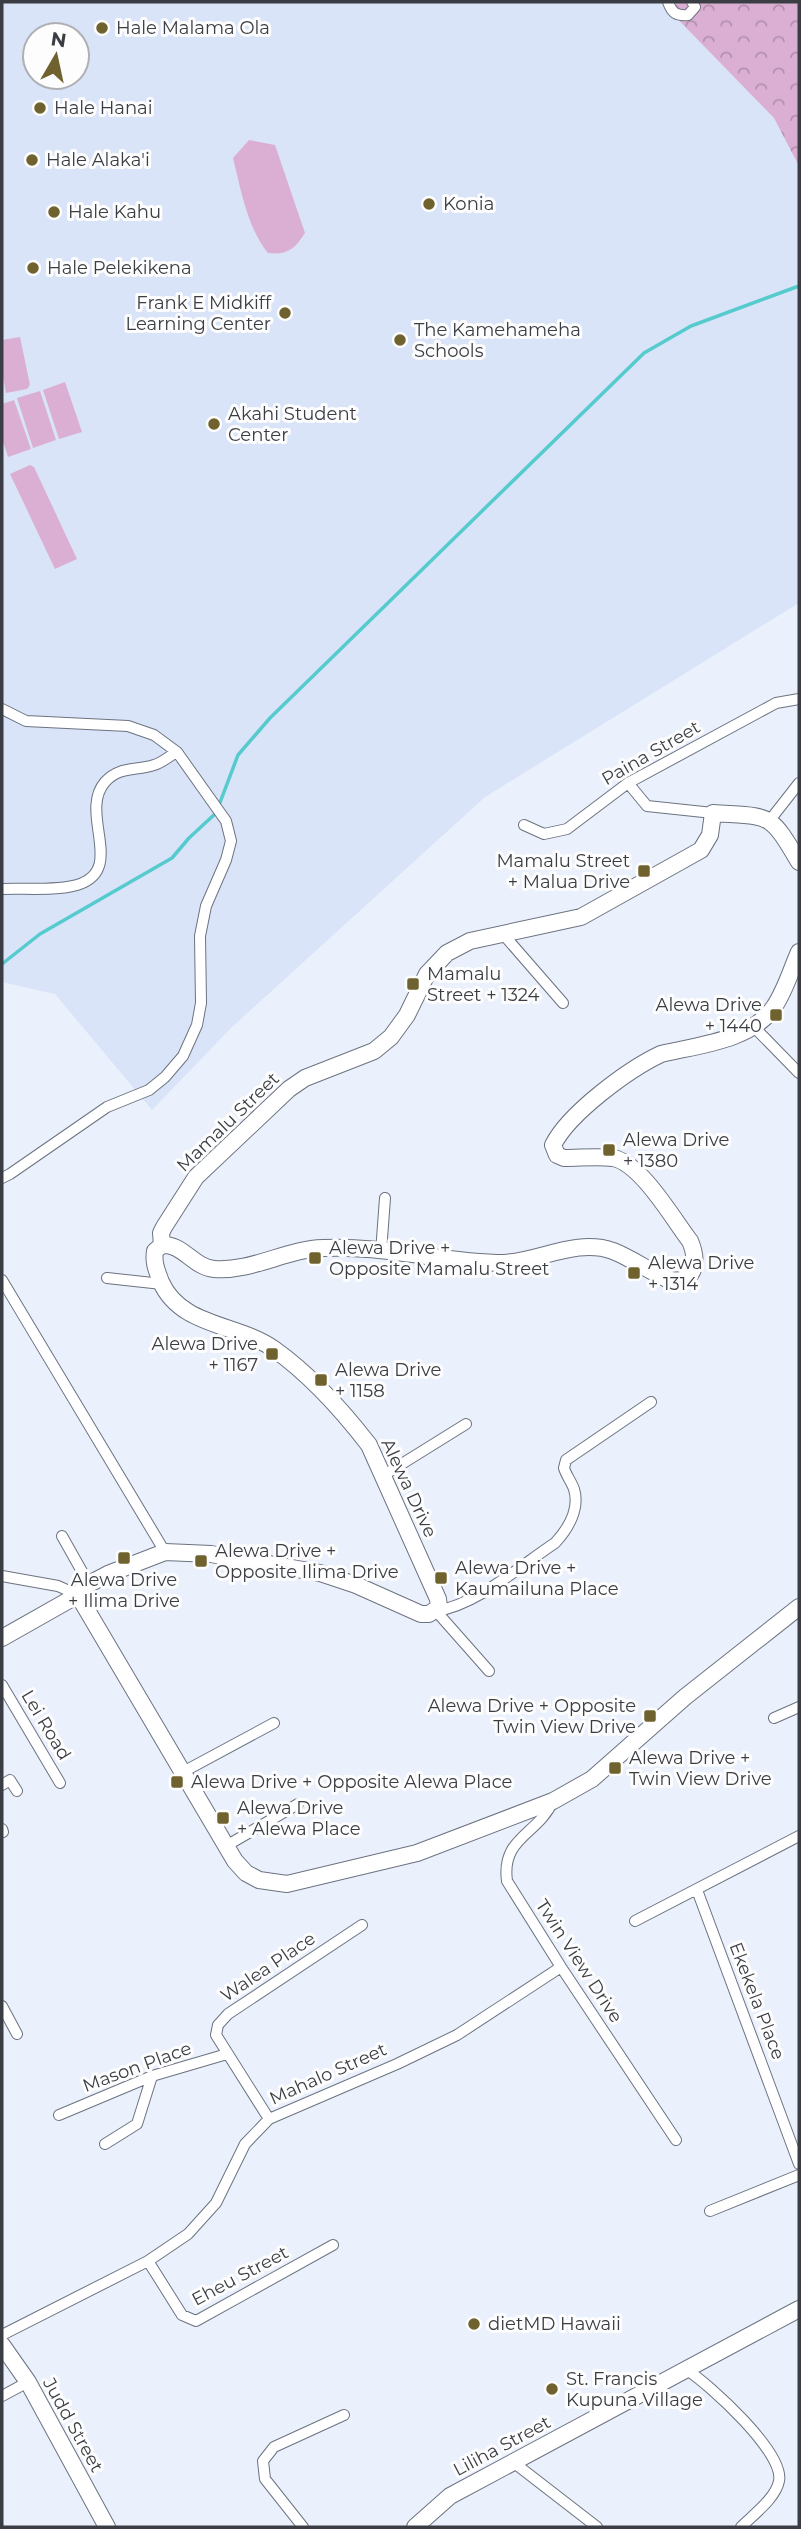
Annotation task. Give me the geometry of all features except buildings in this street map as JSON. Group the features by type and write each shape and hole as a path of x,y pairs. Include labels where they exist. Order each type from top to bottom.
{"street":[{"path":"668,2 671,12 677,15 688,15 695,7 692,2"},
{"name":"Paina Street","path":"523,825 544,834 567,829 628,783 776,703 799,699"},
{"path":"2,709 26,721 128,726 154,735 177,752 226,821 231,841 226,860 206,906 200,936 201,1003 191,1041 183,1056 165,1077 149,1090 107,1107 2,1178"},
{"path":"2,889 71,886 86,881 97,869 102,854 95,809 102,785 123,769 153,765 177,752"},
{"path":"628,783 647,806 756,816 771,820 781,830 799,862"},
{"path":"771,820 799,783"},
{"name":"Mamalu Street","path":"162,1245 164,1227 188,1187 281,1096 305,1078 374,1051 391,1037 404,1021 427,974 440,958 461,944 581,917 701,850 710,835 713,813"},
{"path":"503,933 563,1003"},
{"path":"162,1245 174,1246 198,1263 216,1269 321,1248 504,1263 594,1247 615,1252 667,1279 675,1282 682,1280 693,1270 695,1253 690,1241 638,1173 612,1158 557,1156 553,1145 558,1136 597,1097 650,1059 732,1037 766,1017 774,1007 799,952"},
{"path":"753,1026 799,1073"},
{"path":"381,1252 385,1198"},
{"name":"Alewa Drive","path":"162,1245 155,1251 154,1259 162,1284 173,1302 186,1312 240,1331 277,1351 352,1423 369,1445 439,1600 436,1611"},
{"path":"107,1278 162,1284"},
{"path":"2,1280 165,1552"},
{"path":"2,1638 130,1564 165,1552 212,1553 320,1573 356,1585 414,1612 429,1614 454,1608 555,1543 566,1530 575,1507 574,1492 564,1468 566,1460 651,1402"},
{"path":"384,1475 466,1424"},
{"path":"62,1536 84,1590 226,1846 246,1872 259,1880 287,1884 417,1853 553,1801 592,1779 685,1697 799,1607"},
{"path":"2,1576 84,1590"},
{"path":"436,1611 489,1671"},
{"name":"Lei Road","path":"2,1685 61,1783"},
{"path":"774,1718 799,1707"},
{"path":"183,1772 274,1723"},
{"path":"2,1785 10,1780 17,1791"},
{"name":"Twin View Drive","path":"553,1801 544,1818 513,1845 508,1856 507,1881 676,2140"},
{"path":"226,1846 298,1804"},
{"path":"635,1921 799,1836"},
{"name":"Ekekela Place","path":"697,1890 799,2164"},
{"name":"Walea Place","path":"269,2119 216,2035 218,2025 228,2014 362,1925"},
{"name":"Mahalo Street","path":"2,2335 148,2262 188,2234 216,2203 245,2144 269,2119 457,2035 561,1967"},
{"path":"2,2006 17,2034"},
{"name":"Mason Place","path":"59,2115 152,2076 227,2054"},
{"path":"105,2144 137,2124 152,2076"},
{"path":"710,2211 799,2175"},
{"name":"Eheu Street","path":"148,2262 182,2315 197,2321 333,2245"},
{"name":"Liliha Street","path":"417,2526 450,2496 799,2309"},
{"name":"Judd Street","path":"2,2345 28,2382 107,2527"},
{"path":"687,2370 700,2379 754,2432 770,2453 779,2472 776,2489 741,2527"},
{"path":"2,2396 28,2382"},
{"path":"303,2527 265,2479 263,2461 274,2447 344,2415"},
{"path":"513,2462 597,2527"}],"shaded area":[{"name":"The Kamehameha Schools","path":"2,2 799,2 799,603 485,797 232,1027 152,1110 55,994 2,982"}],"green space":[{"path":"661,2 799,2 799,166 774,118"},
{"path":"249,140 275,145 305,233 297,244 285,252 268,253 255,232 246,208 233,158"},
{"path":"20,337 30,385 27,389 6,393 2,371 2,340"},
{"path":"65,382 82,432 59,439 43,390"},
{"path":"40,391 56,440 33,448 17,398"},
{"path":"14,400 31,449 8,457 2,438 2,404"},
{"path":"30,465 34,467 77,559 55,569 10,474"}],"waterway":[{"path":"2,964 40,934 172,858 216,813 238,755 270,718 644,353 691,326 799,286"}],"place":[{"name":"Hale Malama Ola","path":"102,28"},
{"name":"Hale Hanai","path":"40,108"},
{"name":"Hale Alaka'i","path":"32,160"},
{"name":"Konia","path":"429,204"},
{"name":"Hale Kahu","path":"54,212"},
{"name":"Hale Pelekikena","path":"33,268"},
{"name":"Frank E Midkiff Learning Center","path":"285,313"},
{"name":"The Kamehameha Schools","path":"400,340"},
{"name":"Akahi Student Center","path":"214,424"},
{"name":"Mamalu Street + Malua Drive","path":"644,871"},
{"name":"Mamalu Street + 1324","path":"413,984"},
{"name":"Alewa Drive + 1440","path":"776,1015"},
{"name":"Alewa Drive + 1380","path":"609,1150"},
{"name":"Alewa Drive + Opposite Mamalu Street","path":"315,1258"},
{"name":"Alewa Drive + 1314","path":"634,1273"},
{"name":"Alewa Drive + 1167","path":"272,1354"},
{"name":"Alewa Drive + 1158","path":"321,1380"},
{"name":"Alewa Drive + Ilima Drive","path":"124,1558"},
{"name":"Alewa Drive + Opposite Ilima Drive","path":"201,1561"},
{"name":"Alewa Drive + Kaumailuna Place","path":"441,1578"},
{"name":"Alewa Drive + Opposite Twin View Drive","path":"650,1716"},
{"name":"Alewa Drive + Twin View Drive","path":"615,1768"},
{"name":"Alewa Drive + Opposite Alewa Place","path":"177,1782"},
{"name":"Alewa Drive + Alewa Place","path":"223,1818"},
{"name":"dietMD Hawaii","path":"474,2324"},
{"name":"St. Francis Kupuna Village","path":"552,2389"}]}
